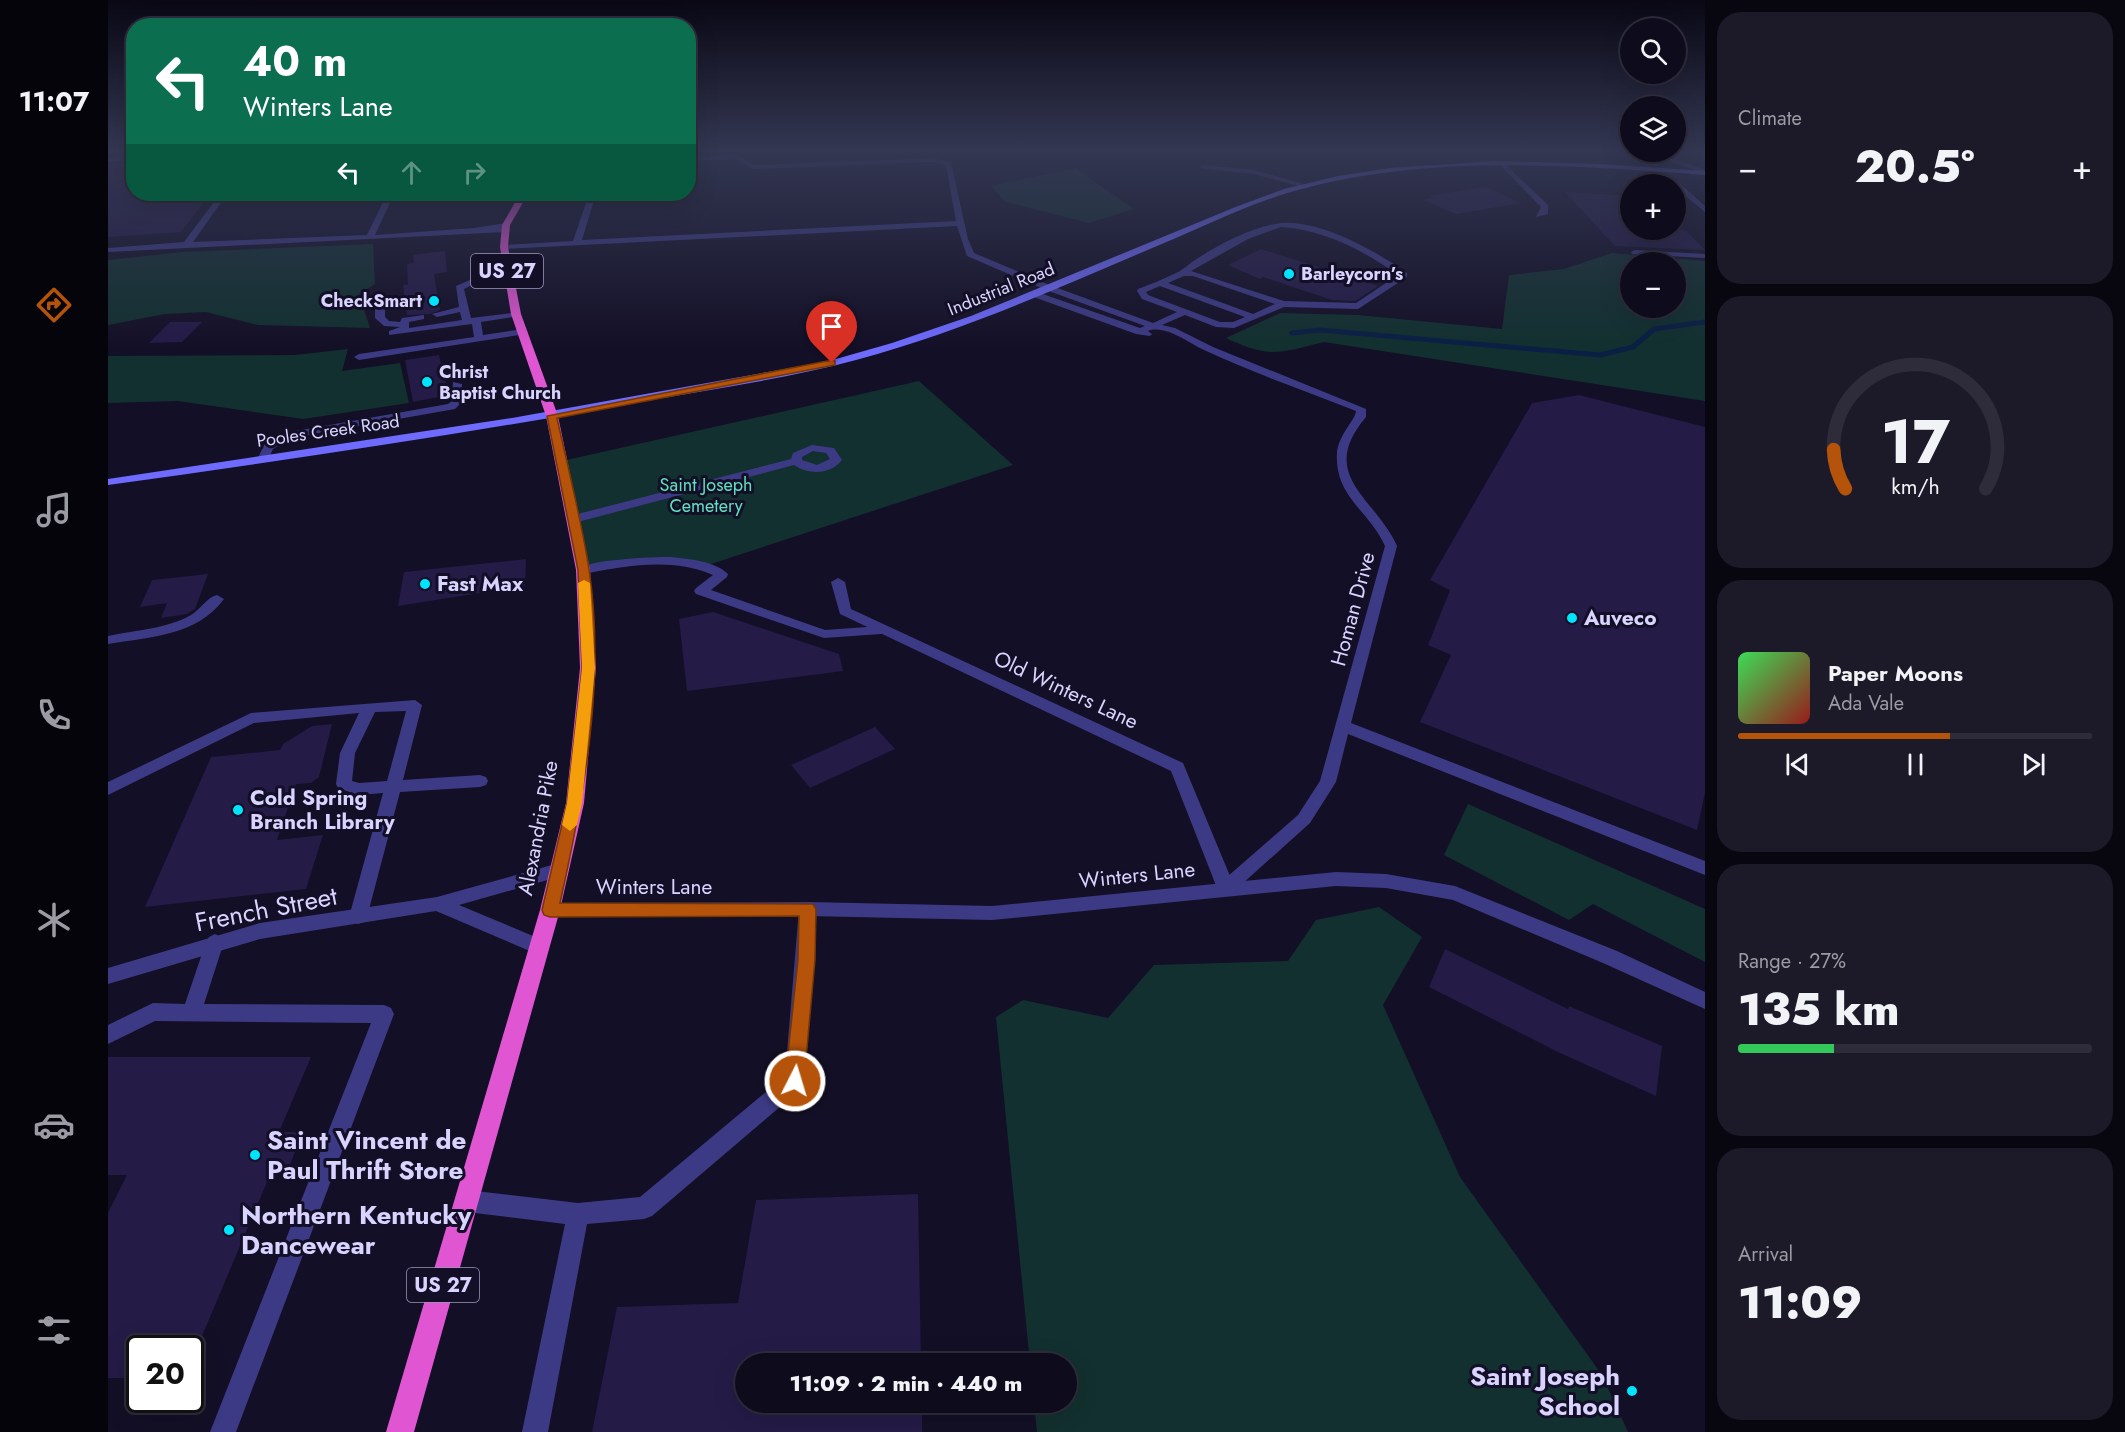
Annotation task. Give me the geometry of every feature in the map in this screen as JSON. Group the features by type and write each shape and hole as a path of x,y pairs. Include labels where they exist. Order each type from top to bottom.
{"highway":[{"name":"Alexandria Pike","path":"400,1432 550,910 574,803 588,668 584,570 574,519 552,416 516,314 508,279 504,247 506,228 512,216"}],"main road":[{"name":"Industrial Road","path":"552,416 840,361 933,334 1220,216"},
{"name":"Pooles Creek Road","path":"108,482 552,416"}],"street":[{"path":"188,243 207,216"},
{"path":"370,238 380,216"},
{"path":"577,242 585,216"},
{"path":"504,247 961,223 960,216"},
{"name":"Homan Drive","path":"961,223 970,254 1049,288 1153,326 1172,330 1210,349 1360,409 1361,417 1348,428 1343,449 1343,480 1388,536 1391,546 1328,782 1304,819 1226,888"},
{"path":"1182,274 1193,262 1251,235 1281,225 1308,228 1387,261 1404,274 1358,306 1283,304 1194,273 1182,274 1141,291 1145,297 1219,326 1234,325 1283,304"},
{"path":"108,250 188,243 370,238 506,228"},
{"path":"1686,255 1705,256"},
{"path":"479,339 464,309 459,288 463,284 508,279"},
{"path":"1160,283 1253,317"},
{"name":"Homan Drive","path":"1034,294 1139,332 1210,349"},
{"path":"405,303 380,307 380,318 387,324 405,328"},
{"path":"437,314 464,309"},
{"path":"1139,332 1185,312"},
{"path":"392,333 405,328 471,322 516,314"},
{"path":"403,349 405,321 421,317"},
{"path":"358,357 523,332"},
{"path":"264,458 268,447 288,435 451,407 457,402 457,384"},
{"path":"574,519 796,461"},
{"path":"584,570 635,561 679,560 722,574 701,591 824,634 881,630"},
{"name":"Old Winters Lane","path":"838,582 845,611 881,630 1086,722 1177,767 1226,888"},
{"path":"108,640 192,622 208,613 217,599"},
{"path":"108,789 252,718 370,706 415,705 358,917"},
{"path":"370,706 350,746 343,771 344,784 358,789 480,781"},
{"path":"1343,726 1705,868"},
{"name":"French Street","path":"108,976 215,942 260,931 437,904 559,870"},
{"name":"Winters Lane","path":"550,910 808,909 992,913 1226,888 1336,879 1386,881 1455,893 1601,953 1705,1001"},
{"path":"437,904 539,947"},
{"path":"467,1201 578,1214 644,1208 795,1081 806,960 808,909"},
{"path":"192,1011 215,942"},
{"path":"108,1035 153,1012 384,1014 223,1432"},
{"path":"535,1432 578,1214"}],"green space":[{"path":"1061,216 1112,216 1089,223"},
{"path":"373,244 375,284 359,294 370,328 258,325 206,312 165,314 108,325 108,260 183,252"},
{"path":"1612,253 1620,254 1620,318 1686,318 1686,259 1705,261 1705,401 1324,342 1275,352 1254,349 1226,338 1280,313 1358,315 1502,329 1509,275 1564,269"},
{"path":"348,349 342,371 400,363 409,403 303,419 178,401 108,403 108,356 295,355"},
{"name":"Saint Joseph Cemetery","path":"919,381 1013,465 708,565 679,560 583,570 562,461"},
{"path":"1468,804 1705,909 1705,962 1593,904 1569,920 1444,855"},
{"path":"1379,907 1422,937 1383,1005 1460,1177 1602,1375 1628,1432 1037,1432 1035,1413 1077,1413 1077,1353 1029,1353 996,1017 1023,1000 1108,1018 1154,965 1288,961 1316,920"}],"building":[{"path":"108,216 193,216 181,232 108,237"},
{"path":"1587,216 1620,216 1620,240 1686,240 1686,231 1705,250 1615,246"},
{"name":"Barleycorn’s","path":"1261,249 1378,286 1355,301 1332,300 1263,277 1260,279 1228,265"},
{"path":"445,251 447,272 434,274 440,310 430,314 407,315 406,308 410,306 410,301 405,299 403,285 408,285 407,264 414,263 413,255"},
{"path":"170,322 202,322 182,342 149,343"},
{"name":"Christ Baptist Church","path":"439,355 449,395 413,402 405,360"},
{"name":"Auveco","path":"1579,395 1705,427 1705,793 1697,830 1420,722 1451,655 1428,645 1450,590 1430,580 1532,403"},
{"path":"526,559 525,586 398,606 404,572"},
{"path":"208,574 195,609 187,614 161,618 167,603 140,607 152,580"},
{"path":"713,612 839,654 843,671 687,691 679,619"},
{"name":"Cold Spring Branch Library","path":"332,724 319,777 311,783 296,784 277,840 323,835 306,889 145,907 211,757 280,750 283,744 312,726"},
{"path":"875,727 895,749 810,788 791,765"},
{"path":"1445,949 1568,1009 1569,1006 1662,1046 1656,1096 1560,1053 1429,987"},
{"path":"108,1057 311,1057 279,1132 303,1132 286,1175 270,1175 202,1335 126,1335 126,1378 108,1378 108,1213 127,1175 108,1175"},
{"path":"918,1194 921,1353 735,1353 735,1413 922,1413 922,1432 592,1432 617,1307 738,1303 756,1200"}],"waterway":[{"path":"1292,333 1320,330 1600,355 1633,347 1654,329 1705,322"}],"slow traffic":[{"path":"570,825 588,668 584,583"}],"place":[{"name":"Barleycorn’s","path":"1289,274"},
{"name":"CheckSmart","path":"434,301"},
{"name":"Christ Baptist Church","path":"427,382"},
{"name":"Fast Max","path":"425,584"},
{"name":"Auveco","path":"1572,618"},
{"name":"Cold Spring Branch Library","path":"238,810"},
{"name":"Saint Vincent de Paul Thrift Store","path":"255,1155"},
{"name":"Northern Kentucky Dancewear","path":"229,1230"},
{"name":"Saint Joseph School","path":"1632,1391"}],"route":[{"path":"795,1081 806,960 808,909 550,910 574,803 588,668 584,570 552,416 832,363"}]}
